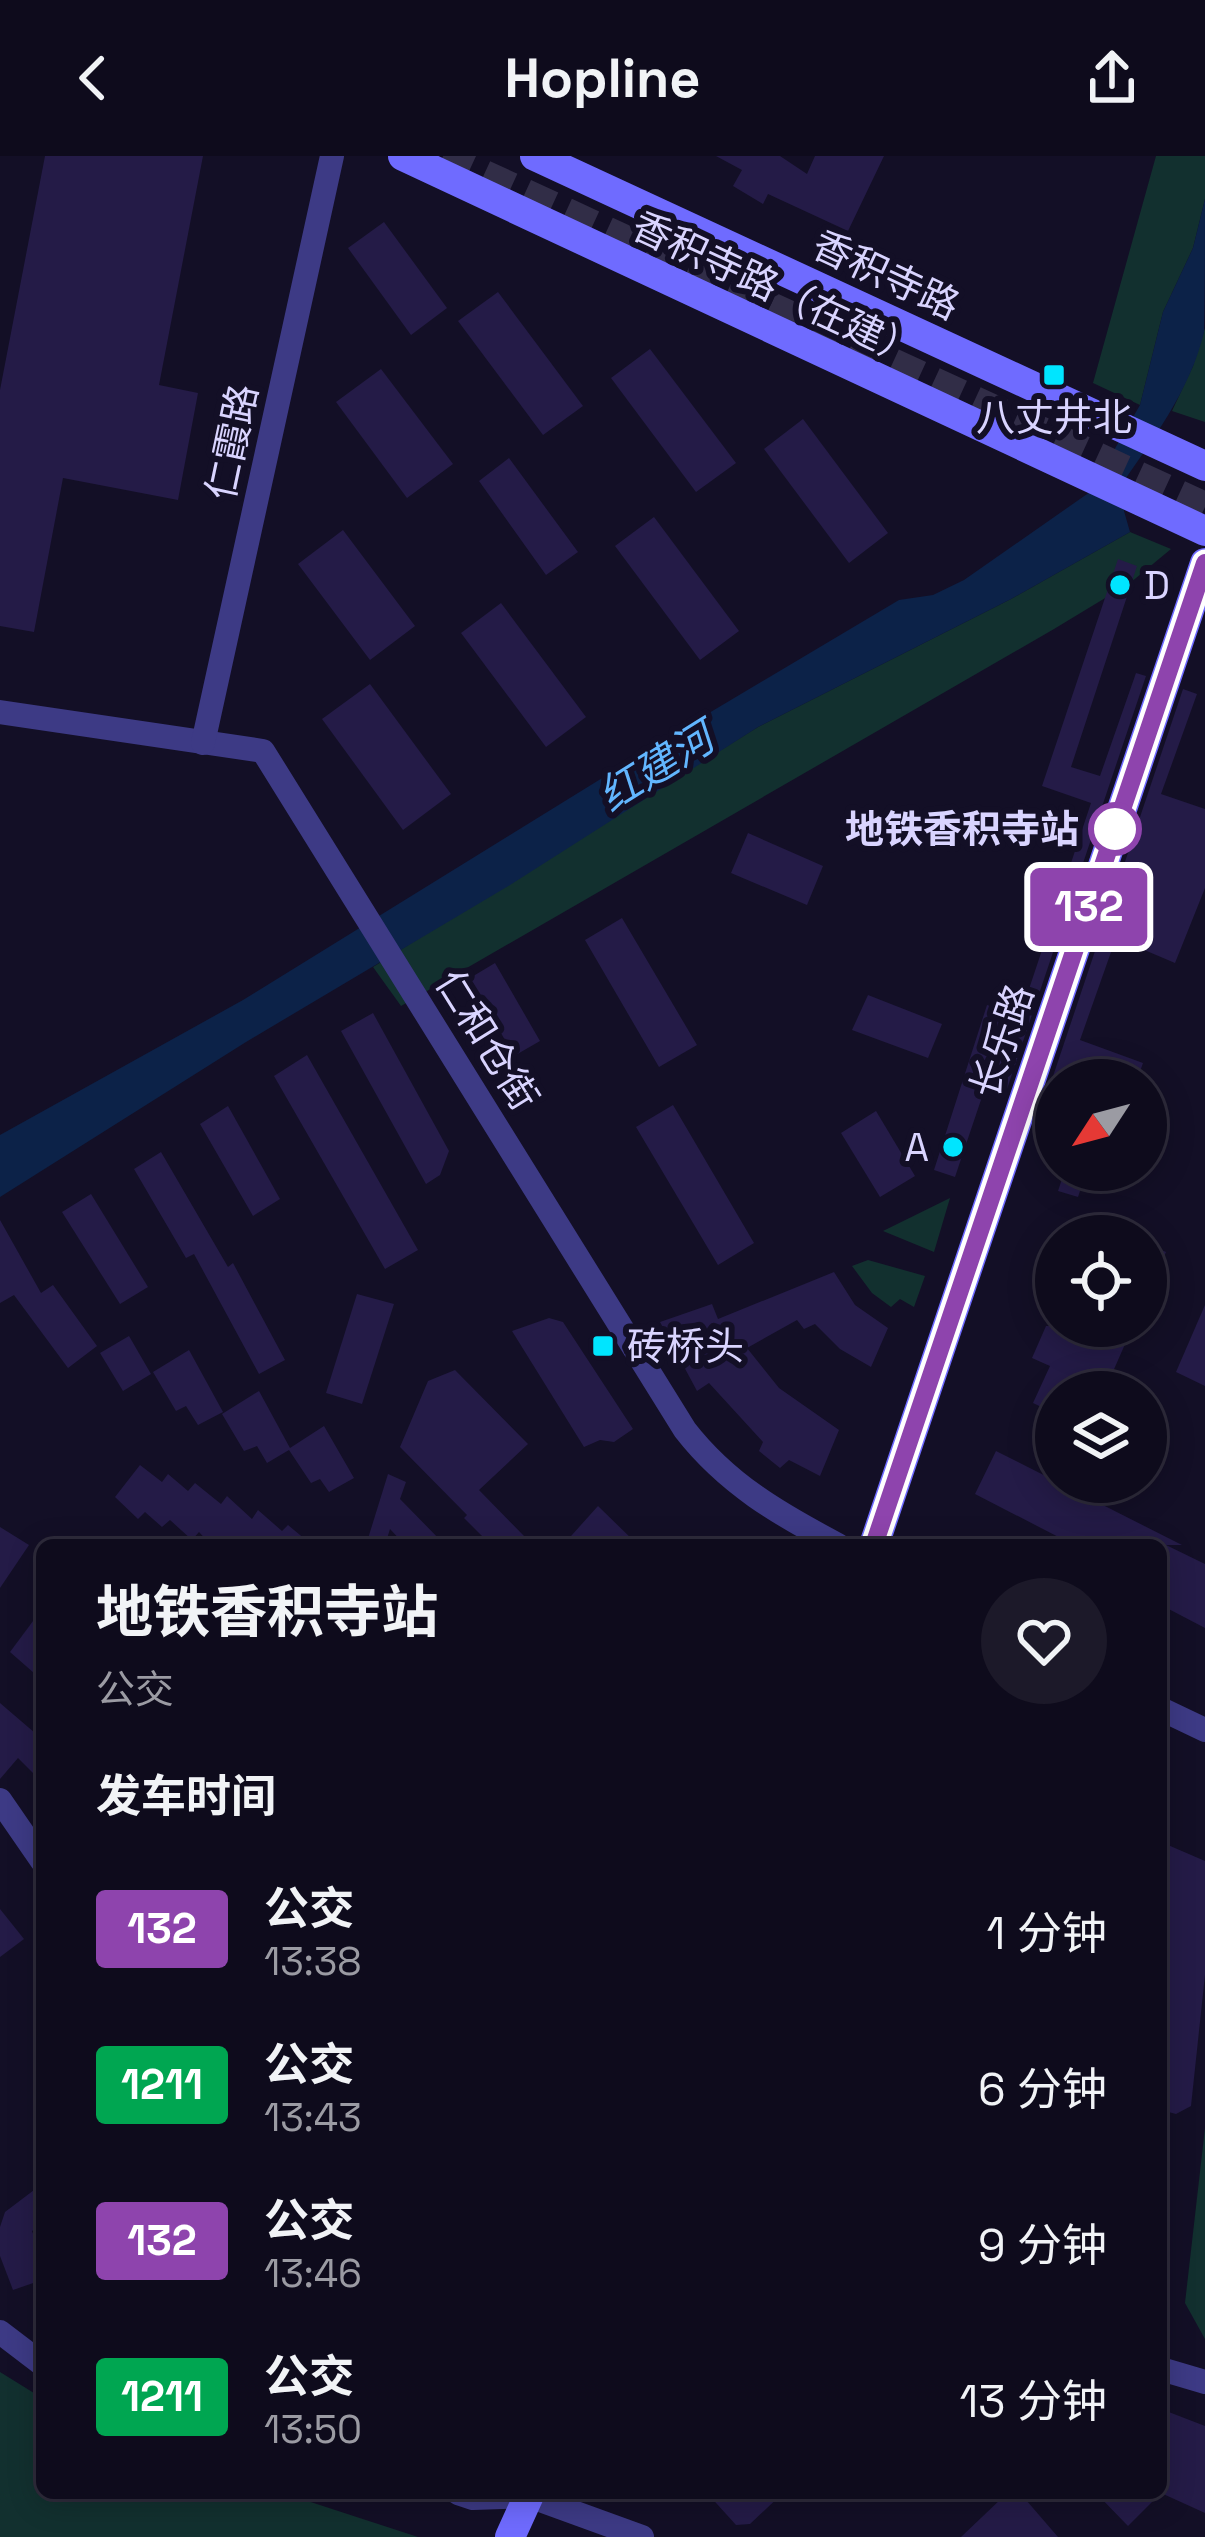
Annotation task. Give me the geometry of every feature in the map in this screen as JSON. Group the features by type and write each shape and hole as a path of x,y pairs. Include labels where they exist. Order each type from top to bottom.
{"street":[{"name":"仁霞路","path":"203,742 332,156"},
{"name":"香积寺路（在建）","path":"403,156 1205,531"},
{"name":"香积寺路","path":"535,156 1205,466"},
{"path":"608,189 664,229 854,314"},
{"path":"603,250 645,257 837,347"},
{"name":"长乐路","path":"876,1539 1205,563"},
{"name":"仁和仓街","path":"0,712 262,751 685,1430 705,1456 759,1502 827,1539"},
{"path":"1167,1712 1205,1730"},
{"path":"0,1800 36,1852"},
{"path":"0,2332 36,2359"},
{"path":"1167,2371 1205,2382"},
{"path":"511,2537 527,2499"},
{"path":"542,2499 642,2537"}],"green space":[{"path":"1156,156 1205,156 1205,199 1193,248 1163,312 1140,405 1093,383"},
{"path":"1205,328 1205,422 1172,411"},
{"path":"1130,532 1171,549 1130,583 1054,629 401,1006 373,967 758,727 1011,599"},
{"path":"950,1198 934,1252 883,1231"},
{"path":"868,1260 925,1276 914,1307 900,1299 891,1307 872,1293 852,1266"},
{"path":"1205,2128 1205,2339 1185,2303"},
{"path":"0,2372 36,2394 36,2499 301,2499 418,2537 0,2537"}],"water":[{"name":"红建河","path":"1205,199 1204,332 1179,395 1118,490 1130,532 1011,599 758,727 0,1197 0,1135 243,1000 899,600 933,595 964,580 1090,492 1140,405 1163,312 1193,248"}],"building":[{"path":"45,156 203,156 159,385 198,393 178,500 63,478 34,632 0,626 0,390"},
{"path":"716,156 780,156 807,174 815,156 884,156 848,231 768,194 763,204 733,186 742,170"},
{"path":"384,222 447,308 411,335 348,248"},
{"path":"498,292 583,406 543,435 458,321"},
{"path":"650,349 736,463 696,492 611,378"},
{"path":"381,369 453,464 407,498 336,402"},
{"path":"803,419 888,533 849,563 764,449"},
{"path":"509,458 578,552 546,575 479,481"},
{"path":"654,517 739,631 700,660 615,546"},
{"path":"343,530 415,626 370,660 298,564"},
{"path":"1118,559 1137,566 1071,767 1100,776 1136,673 1146,676 1005,1095 985,1088 955,1177 934,1170 987,1005 1020,1016 1091,803 1042,786"},
{"path":"501,603 586,717 546,747 461,633"},
{"path":"370,684 451,794 403,830 322,719"},
{"path":"1183,689 1197,694 1161,794 1205,809 1205,888 1175,963 1116,938 1080,1040 1132,1059 1059,1059"},
{"path":"748,833 823,866 807,905 731,873"},
{"path":"622,918 697,1045 659,1067 585,940"},
{"path":"495,963 540,1041 514,1056 470,978"},
{"path":"868,995 942,1024 928,1058 852,1030"},
{"path":"373,1013 449,1151 440,1175 426,1184 341,1031"},
{"path":"307,1055 418,1250 385,1269 274,1076"},
{"path":"673,1105 754,1243 718,1265 636,1127"},
{"path":"228,1106 280,1199 253,1216 200,1124"},
{"path":"876,1111 915,1176 880,1197 841,1133"},
{"path":"161,1152 228,1267 233,1263 285,1360 259,1374 194,1254 186,1258 134,1169"},
{"path":"91,1194 148,1287 120,1304 62,1212"},
{"path":"0,1220 41,1293 53,1285 97,1346 68,1368 14,1295 0,1303"},
{"path":"834,1272 855,1305 888,1328 871,1367 840,1349 815,1324 804,1329 797,1320 747,1348 779,1388 839,1430 820,1476 789,1460 780,1468 759,1451 763,1442 709,1383 697,1391 660,1322 712,1304 718,1319"},
{"path":"357,1294 394,1304 362,1404 326,1393"},
{"path":"1205,1305 1205,1386 1176,1372"},
{"path":"549,1318 563,1322 633,1429 614,1442 600,1440 584,1447 512,1331"},
{"path":"129,1336 151,1374 123,1391 100,1353"},
{"path":"1037,1347 1124,1347 1113,1371 1048,1371 1050,1366 1032,1358"},
{"path":"189,1350 223,1412 198,1425 186,1406 176,1411 153,1372"},
{"path":"455,1370 528,1444 479,1490 523,1539 485,1539 400,1447 428,1381"},
{"path":"259,1391 290,1448 324,1426 354,1478 329,1492 320,1479 311,1483 289,1450 267,1463 257,1446 244,1451 222,1414"},
{"path":"996,1451 1035,1471 1035,1503 1099,1503 1182,1545 1167,1545 1167,1539 1062,1539 975,1494"},
{"path":"140,1465 162,1482 168,1474 188,1491 195,1483 221,1504 227,1496 252,1519 258,1510 282,1531 288,1525 305,1539 205,1539 199,1532 191,1539 170,1520 162,1527 145,1512 138,1519 115,1497"},
{"path":"388,1474 406,1482 400,1499 439,1539 399,1539 390,1529 387,1539 368,1539"},
{"path":"598,1506 632,1539 568,1539"},
{"path":"0,1527 29,1545 0,1588"},
{"path":"1167,1545 1205,1564 1205,1628 1167,1608"},
{"path":"36,1617 36,1675 10,1652"},
{"path":"0,1703 36,1734 36,1776 18,1758 0,1779"},
{"path":"1167,1845 1205,1861 1205,1975 1191,2106 1176,2114 1167,2112"},
{"path":"0,1909 24,1939 0,1957"},
{"path":"36,2189 36,2228 32,2231 36,2282 13,2290 0,2256 5,2212"},
{"path":"1167,2411 1205,2426 1205,2513 1167,2496"},
{"path":"712,2499 777,2499 750,2524 736,2525"},
{"path":"1001,2499 1025,2499 1058,2537 961,2537"},
{"path":"1102,2499 1155,2499 1128,2526"}],"tunnel":[{"path":"443,156 1205,507"}],"bus line":[{"name":"132","path":"876,1539 1205,563"}],"place":[{"name":"八丈井北","path":"1054,375"},
{"name":"D","path":"1120,585"},
{"name":"地铁香积寺站","path":"1115,829"},
{"name":"A","path":"953,1147"},
{"name":"砖桥头","path":"603,1346"}]}
